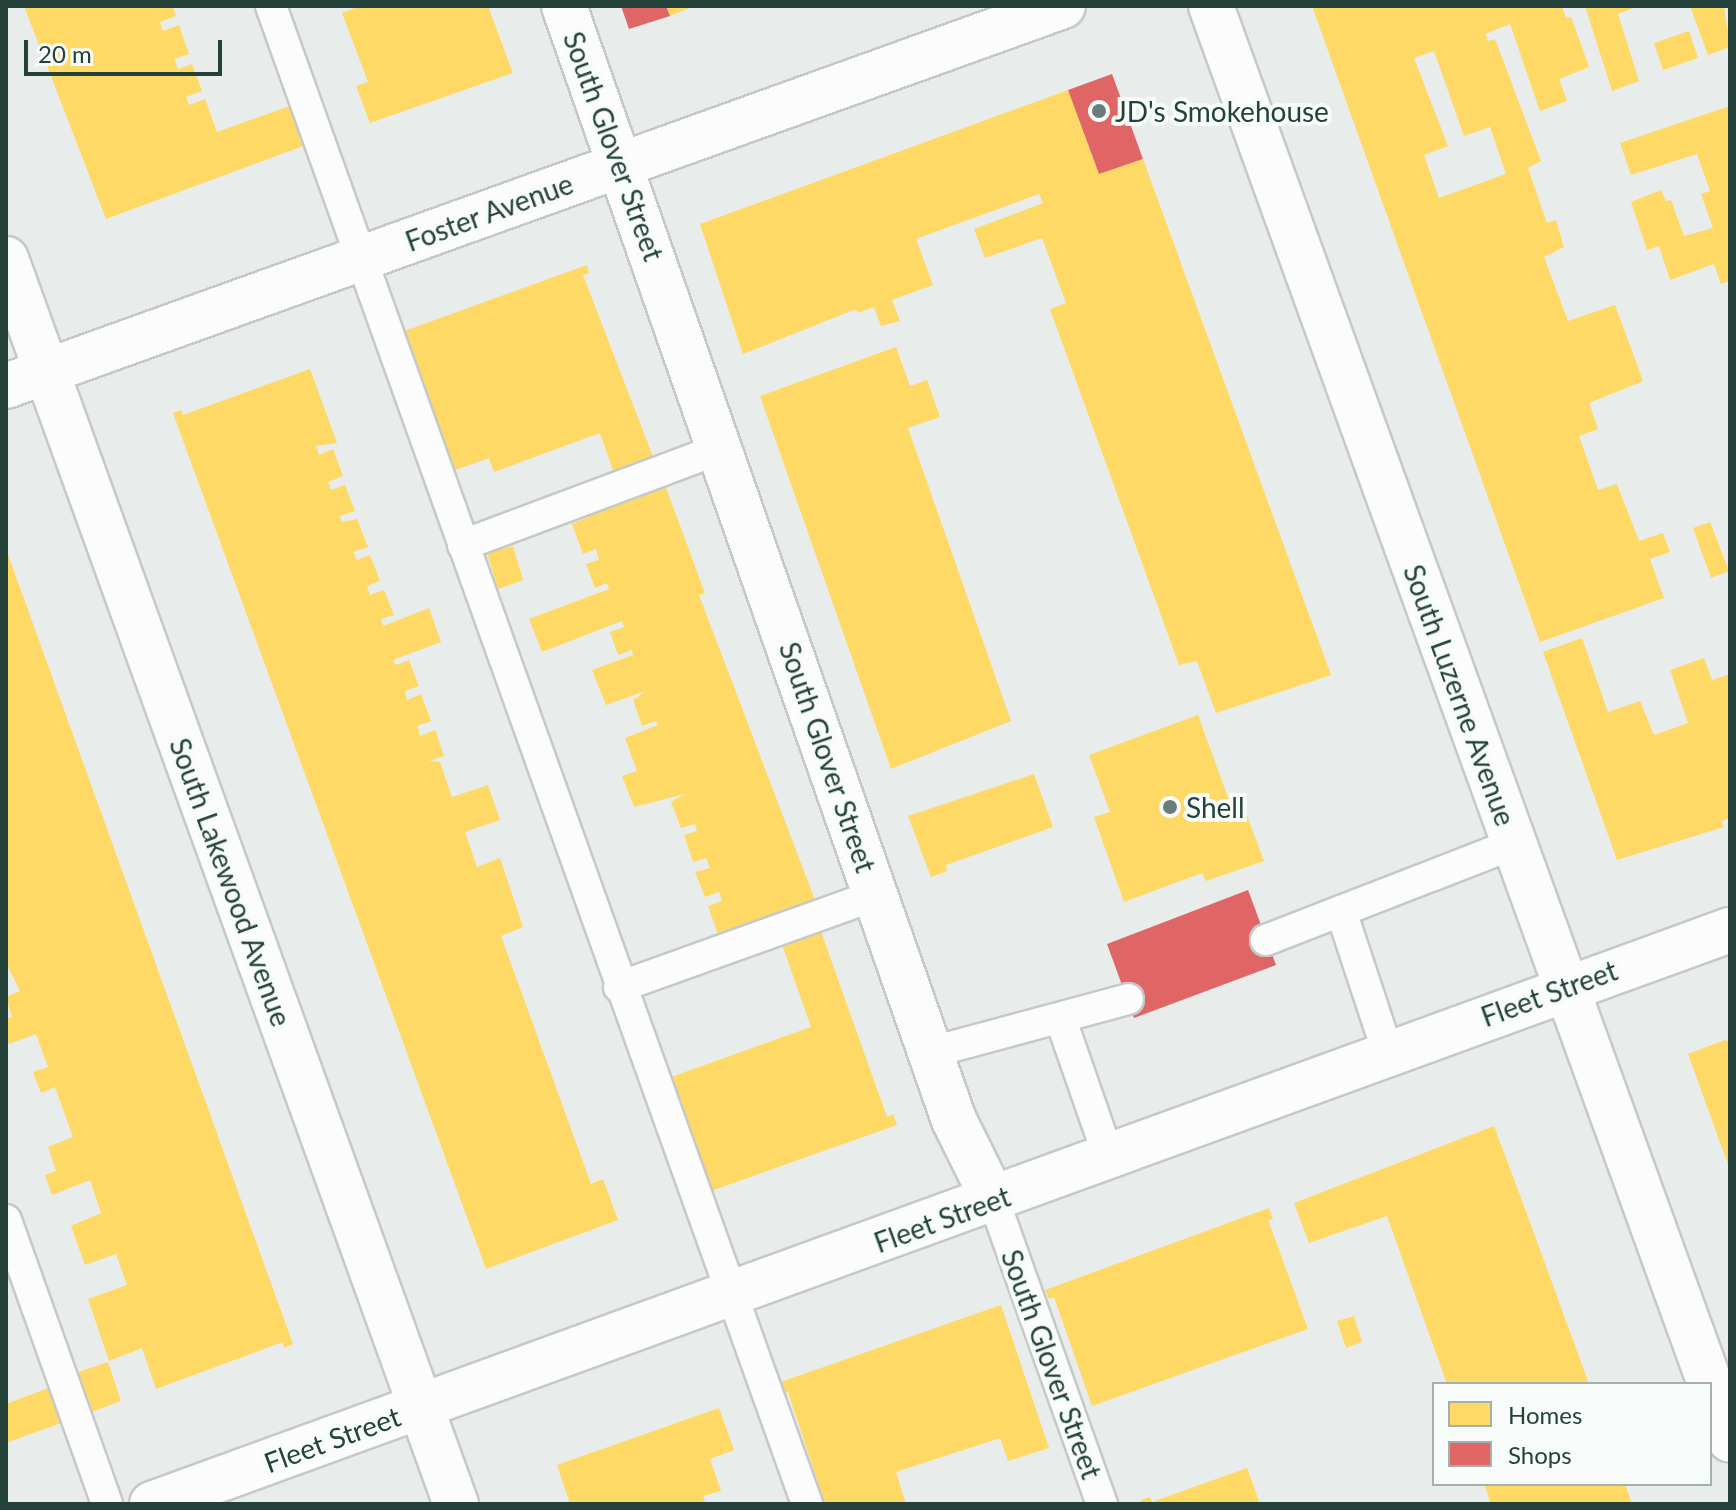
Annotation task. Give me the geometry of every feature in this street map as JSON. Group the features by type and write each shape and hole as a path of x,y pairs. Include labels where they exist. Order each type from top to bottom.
{"street":[{"name":"South Glover Street","path":"564,6 954,1120 994,1201"},
{"name":"Foster Avenue","path":"6,386 1063,6"},
{"name":"South Luzerne Avenue","path":"1211,6 1709,1382"},
{"name":"South Lakewood Avenue","path":"6,259 456,1504"},
{"name":"Fleet Street","path":"152,1504 994,1201 1566,986 1730,930"},
{"name":"South Luzerne Avenue","path":"1712,1390 1730,1440"}],"lane":[{"path":"271,6 364,257 729,1297 807,1504"},
{"path":"463,545 720,449"},
{"path":"1266,940 1514,844"},
{"path":"619,987 876,895"},
{"path":"1341,911 1388,1053"},
{"path":"932,1052 1061,1020 1128,999"},
{"path":"1061,1020 1109,1158"},
{"name":"South Glover Street","path":"994,1201 1102,1504"},
{"path":"6,1220 107,1504"}],"building: Homes":[{"path":"24,6 172,6 176,16 160,22 163,31 179,25 189,54 174,59 178,69 192,64 202,91 186,97 189,105 205,99 217,132 290,106 306,145 106,219"},
{"path":"360,6 488,6 513,73 370,123 356,86 368,82 342,13"},
{"path":"666,6 695,6 670,16"},
{"path":"1312,6 1562,6 1566,18 1571,17 1589,67 1559,79 1567,101 1540,111 1510,24 1485,34 1488,41 1495,39 1541,161 1528,168 1547,223 1556,220 1564,247 1544,257 1568,321 1615,305 1643,381 1589,403 1598,429 1579,436 1598,490 1617,484 1639,541 1663,533 1670,552 1650,559 1664,598 1540,642","holes":["1434,51 1464,136 1490,127 1506,174 1439,198 1424,155 1448,146 1414,58"]},
{"path":"1585,6 1638,6 1618,14 1639,81 1612,91"},
{"path":"1690,6 1724,6 1730,47 1708,55"},
{"path":"1689,31 1698,58 1663,70 1654,43"},
{"path":"1068,90 1099,174 1143,159 1331,675 1216,713 1197,661 1179,665 1050,309 1066,303 1042,238 985,258 974,229 1043,203 1039,194 916,239 933,285 892,300 900,321 881,326 874,307 858,313 856,309 743,354 700,224"},
{"path":"1730,106 1730,281 1721,284 1714,264 1670,280 1659,246 1647,250 1631,202 1661,190 1666,201 1671,200 1684,236 1713,228 1701,194 1710,191 1697,154 1631,175 1620,143"},
{"path":"587,265 589,273 583,275 657,467 617,482 600,433 494,472 489,458 453,471 406,341 399,333"},
{"path":"896,347 910,386 927,380 940,417 908,428 1011,721 891,769 760,396"},
{"path":"310,369 337,443 316,446 319,455 333,449 343,476 328,482 331,490 345,485 355,511 340,516 342,522 357,519 368,547 353,552 357,560 370,555 380,581 367,586 370,595 384,590 394,615 381,619 383,626 429,608 441,642 393,660 396,665 409,660 419,686 405,691 407,700 421,694 431,721 417,726 420,736 435,730 444,756 429,761 440,762 452,797 488,785 500,820 465,832 477,867 500,858 523,927 501,936 591,1184 603,1179 618,1220 486,1269 173,413 181,410 183,415"},
{"path":"665,485 705,593 699,595 818,908 719,937 708,906 722,901 719,892 705,897 695,872 710,868 706,858 693,862 684,835 697,831 695,824 681,828 671,802 685,794 634,807 622,776 637,771 625,738 658,725 656,721 642,726 633,700 646,691 606,705 592,670 633,655 632,650 618,655 610,632 624,627 622,621 542,652 529,619 609,589 607,583 595,588 586,564 599,560 596,549 583,554 572,524"},
{"path":"1710,522 1729,571 1711,578 1693,528"},
{"path":"513,546 523,580 498,589 487,553"},
{"path":"6,549 293,1344 284,1348 283,1342 156,1389 142,1348 109,1361 88,1299 127,1285 116,1254 85,1265 71,1226 101,1213 90,1180 52,1195 45,1175 56,1171 48,1147 73,1137 55,1087 41,1093 33,1072 48,1067 36,1034 9,1044 6,1035 6,1019 12,1017 6,997 20,991 6,963"},
{"path":"1582,638 1608,712 1640,701 1654,735 1688,723 1670,670 1704,658 1712,680 1730,674 1730,818 1722,821 1724,827 1617,860 1543,652"},
{"name":"Shell","path":"1198,715 1234,814 1245,810 1264,861 1206,881 1202,873 1124,902 1094,817 1110,812 1089,755"},
{"path":"1034,774 1053,827 946,865 947,871 931,877 908,816"},
{"path":"819,926 887,1117 893,1114 897,1125 708,1192 671,1077 811,1027 780,939"},
{"path":"1725,1040 1730,1042 1730,1170 1688,1054"},
{"path":"1494,1126 1588,1382 1446,1382 1387,1216 1309,1243 1294,1203"},
{"path":"1269,1208 1273,1219 1268,1220 1308,1329 1092,1406 1054,1297 1049,1299 1045,1290"},
{"path":"1001,1305 1049,1448 1008,1461 1000,1438 896,1472 906,1504 825,1504 788,1392 781,1394 778,1383"},
{"path":"1354,1316 1362,1342 1346,1348 1337,1321"},
{"path":"108,1362 121,1401 89,1413 75,1373"},
{"path":"51,1387 64,1422 6,1443 6,1404"},
{"path":"719,1408 734,1450 710,1459 721,1491 703,1496 706,1504 570,1504 557,1465"},
{"path":"1247,1468 1259,1501 1250,1504 1142,1504 1141,1500 1150,1497 1152,1502"},
{"path":"1485,1486 1626,1486 1632,1504 1491,1504"}],"building: Shops":[{"path":"621,6 666,6 670,16 629,29"},
{"path":"1112,74 1143,159 1099,174 1068,90"},
{"name":"Shell","path":"1248,890 1276,965 1134,1018 1107,944"}],"place":[{"name":"JD's Smokehouse","path":"1099,111"},
{"name":"Shell","path":"1170,807"}]}
